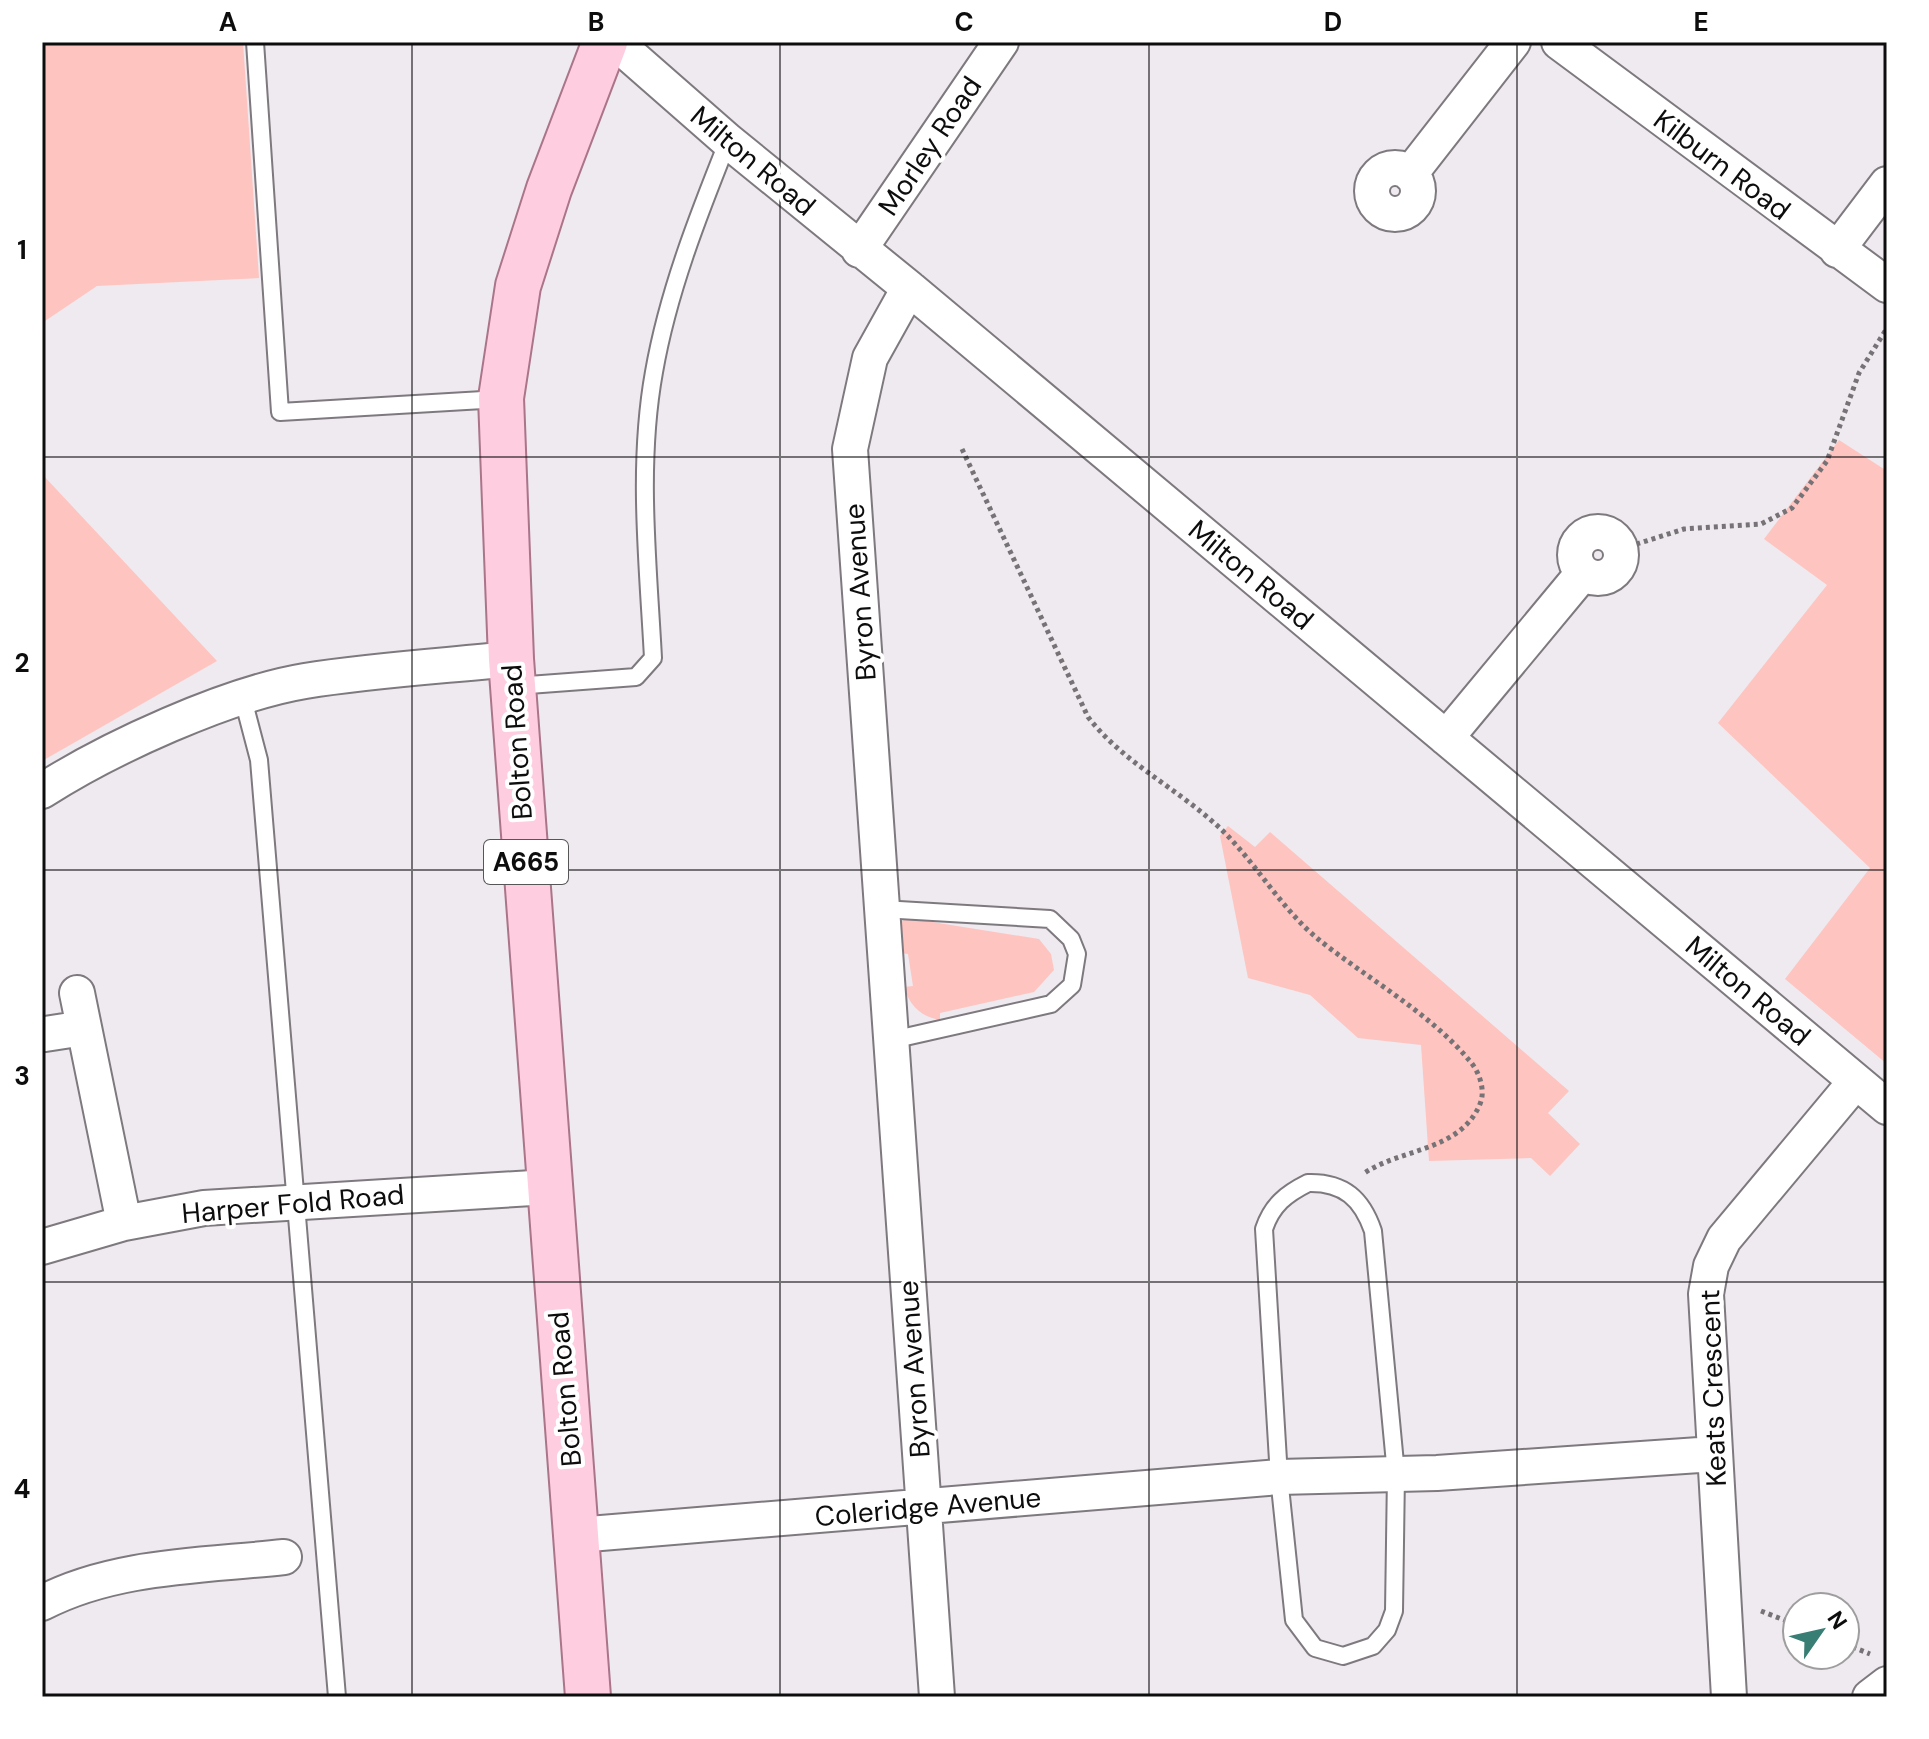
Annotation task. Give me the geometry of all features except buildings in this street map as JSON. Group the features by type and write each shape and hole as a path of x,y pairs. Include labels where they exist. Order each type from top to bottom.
{"main road":[{"name":"Bolton Road","path":"583,1696 577,1535 512,672 501,398 518,286 549,189 605,42"}],"street":[{"name":"Milton Road","path":"615,42 728,141 909,288 1887,1107"},
{"name":"Morley Road","path":"859,250 1001,42"},
{"path":"1410,174 1513,42"},
{"name":"Kilburn Road","path":"1559,42 1887,285"},
{"path":"1837,250 1887,184"},
{"name":"Byron Avenue","path":"909,288 870,358 850,449 937,1697"},
{"path":"1446,738 1583,573 1597,578 1611,575 1620,563 1621,549"},
{"path":"42,791 72,772 164,727 303,681 512,672"},
{"path":"77,993 124,1223"},
{"path":"45,1034 84,1028"},
{"name":"Keats Crescent","path":"1729,1697 1706,1294 1711,1266 1724,1239 1856,1081"},
{"name":"Harper Fold Road","path":"42,1247 124,1223 204,1208 549,1187"},
{"name":"Coleridge Avenue","path":"577,1535 1279,1477 1396,1474 1714,1454"},
{"path":"42,1603 80,1586 121,1575 260,1550"},
{"path":"1870,1697 1887,1684"}],"lane":[{"path":"255,42 280,412 501,398"},
{"path":"512,672 636,677 646,670 653,658 644,496 654,373 672,294 728,141"},
{"path":"243,699 259,760 337,1697"},
{"path":"882,909 1050,919 1071,939 1077,954 1072,985 1051,1004 892,1040"},
{"path":"1308,1183 1326,1183 1343,1189 1357,1198 1373,1231 1396,1474 1394,1611 1387,1630 1373,1646 1343,1656 1315,1648 1294,1620 1279,1477 1264,1229 1269,1213 1293,1190 1308,1183"}],"path":[{"path":"1621,549 1684,529 1761,524 1792,508 1827,461 1859,373 1887,328"},
{"path":"962,449 1088,717 1104,737 1224,833 1314,936 1451,1041 1471,1062 1481,1081 1482,1102 1470,1121 1451,1137 1368,1170 1343,1189"}],"shaded area":[{"path":"42,42 243,42 259,278 97,286 42,323"},
{"path":"1839,440 1887,471 1887,1064 1785,979 1870,868 1718,723 1827,585 1764,539"},
{"path":"42,474 217,661 42,761"},
{"path":"1228,826 1255,847 1270,832 1569,1091 1548,1113 1580,1144 1550,1176 1531,1158 1429,1161 1421,1045 1358,1038 1310,995 1248,978 1220,836"},
{"path":"907,918 1039,939 1051,954 1054,970 1034,992 940,1013 940,1020 927,1016 909,1000 904,987 913,986 908,954 900,953 898,924"}]}
